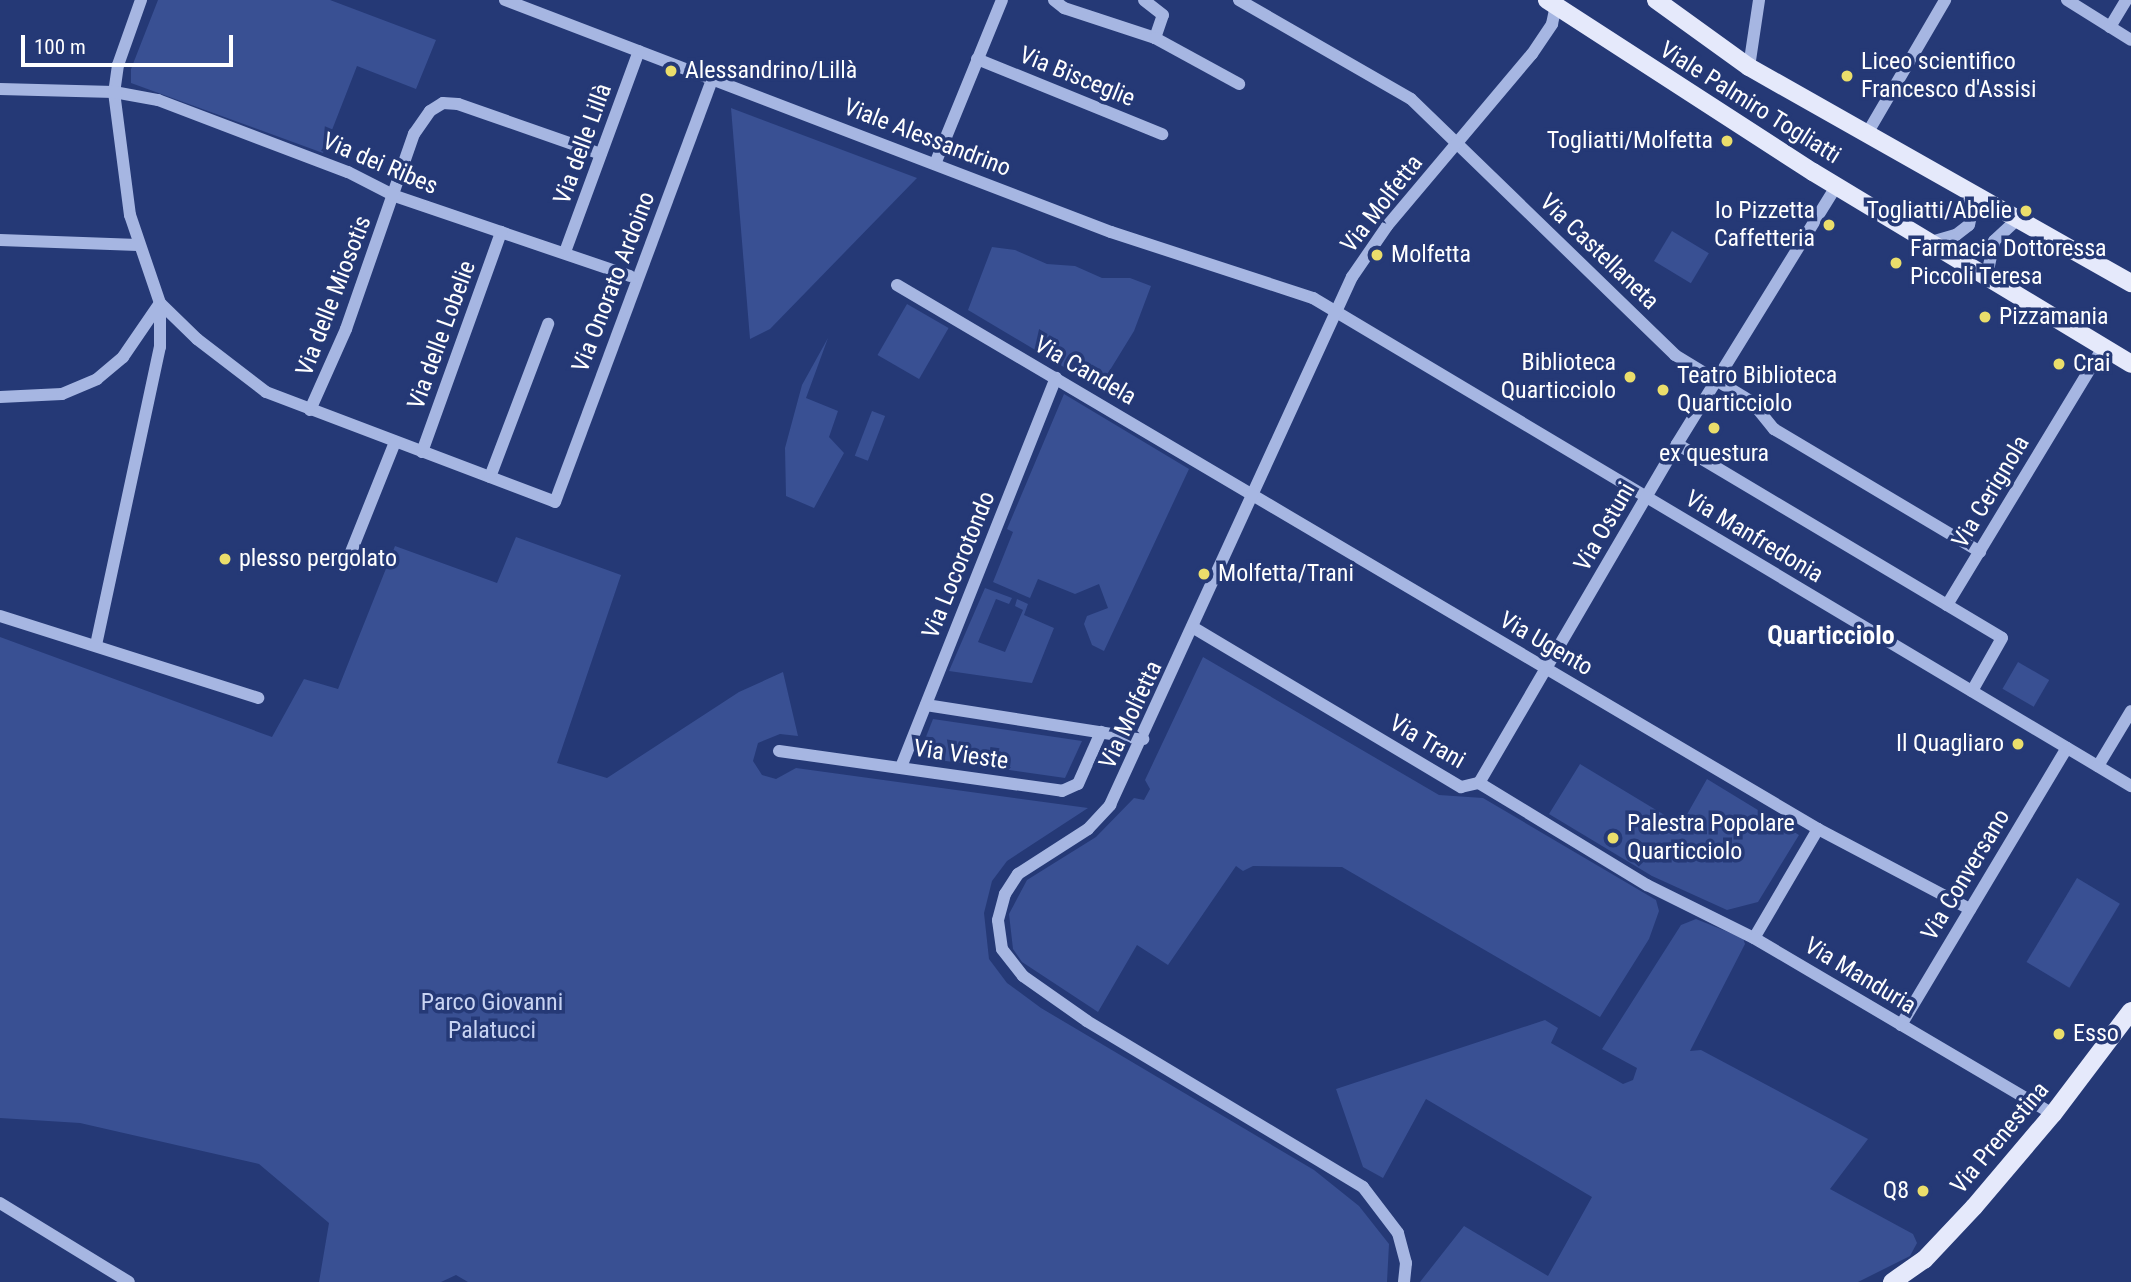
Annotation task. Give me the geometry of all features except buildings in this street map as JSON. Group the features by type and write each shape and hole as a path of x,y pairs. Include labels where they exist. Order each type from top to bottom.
{"main road":[{"name":"Viale Palmiro Togliatti","path":"1656,0 1749,67 2131,283"},
{"name":"Viale Palmiro Togliatti","path":"1553,2 1836,187 1987,275 2131,364"},
{"name":"Via Prenestina","path":"1892,1282 1930,1254 2053,1114 2131,1011"}],"street":[{"path":"96,645 160,347 160,303 138,245 114,92 118,65 141,0"},
{"name":"Viale Alessandrino","path":"505,0 1140,242 1296,291 1335,312"},
{"path":"935,164 1002,0"},
{"path":"1054,0 1065,8 1155,38 1239,84"},
{"path":"1144,0 1163,15 1155,38"},
{"name":"Via Castellaneta","path":"1239,0 1403,93 1675,355 1752,402 1779,432 1980,552"},
{"path":"1749,67 1759,0"},
{"path":"1868,132 1945,0"},
{"path":"2067,0 2131,40"},
{"path":"2110,27 2126,0"},
{"name":"Via Molfetta","path":"1404,1282 1405,1257 1395,1227 1355,1181 1087,1021 1023,976 1002,949 998,920 1010,884 1032,862 1099,818 1143,739 1335,312 1366,253 1546,34 1553,2"},
{"name":"Via delle Lillà","path":"565,252 639,51"},
{"name":"Via Bisceglie","path":"977,59 1161,134"},
{"name":"Via Onorato Ardoino","path":"490,477 555,502 713,78"},
{"name":"Via dei Ribes","path":"0,89 114,92 191,111 373,182 395,195 630,276"},
{"name":"Via delle Miosotis","path":"310,410 346,329 416,129 430,111 443,103 463,106 601,155"},
{"name":"Via Ostuni","path":"1479,783 1677,444 1836,187"},
{"path":"1931,242 1956,235 1969,225 1972,211 1965,187"},
{"path":"1987,275 1994,241 2019,218"},
{"name":"Via delle Lobelie","path":"422,452 501,232"},
{"path":"0,240 138,245"},
{"name":"Via Candela","path":"897,285 1253,494"},
{"path":"160,303 253,384 310,410 490,477 548,324"},
{"path":"0,397 62,394 97,379 123,357 160,303"},
{"name":"Via Manfredonia","path":"1335,312 2098,766"},
{"name":"Via Cerignola","path":"1947,605 2104,347"},
{"name":"Via Locorotondo","path":"901,767 1056,378"},
{"path":"345,566 395,442"},
{"path":"1677,444 2002,638 1972,691"},
{"name":"Via Ugento","path":"1253,494 1818,830 1970,909"},
{"path":"0,616 258,698"},
{"name":"Via Trani","path":"1194,628 1461,787 1479,783 1647,886 1754,938"},
{"path":"926,705 1143,739"},
{"path":"2131,711 2098,766 2131,786"},
{"name":"Via Vieste","path":"779,751 1068,790 1082,778 1101,732"},
{"name":"Via Conversano","path":"1901,1025 2067,748"},
{"path":"1754,938 1818,830"},
{"name":"Via Manduria","path":"1754,938 2053,1114"},
{"path":"0,1203 129,1282"}],"green space":[{"path":"158,0 330,0 436,40 416,89 357,66 323,153 131,83 131,69"},
{"path":"731,108 917,178 770,329 750,339"},
{"path":"1672,231 1709,253 1691,283 1654,261"},
{"path":"992,247 1015,250 1047,264 1075,266 1102,278 1130,278 1151,286 1134,331 1099,388 968,310"},
{"path":"907,304 949,328 919,379 878,355"},
{"path":"828,338 806,398 838,411 829,437 844,453 814,508 786,496 785,448 802,385"},
{"path":"1064,394 1189,469 1104,651 1092,645 1084,624 1087,616 1108,608 1099,584 1075,594 1038,579 1030,598 993,582 1013,532 1007,529"},
{"path":"872,411 885,416 868,461 855,456"},
{"name":"Parco Giovanni Palatucci","path":"516,537 621,575 557,763 607,778 739,692 783,672 798,736 780,734 758,743 753,761 762,775 776,779 796,768 1088,808 1007,861 992,881 984,913 989,959 1007,983 1041,1008 1314,1170 1359,1206 1389,1244 1387,1282 468,1282 456,1275 441,1282 319,1282 329,1223 259,1164 80,1123 0,1118 0,637 272,737 304,679 338,689 395,546 497,583"},
{"path":"985,588 1012,598 1009,604 996,599 978,642 1005,652 1023,610 1015,606 1017,599 1028,604 1024,615 1054,628 1032,683 949,671"},
{"path":"1203,657 1439,795 1483,798 1656,900 1659,911 1649,939 1600,1017 1342,867 1253,866 1243,871 1236,866 1168,965 1137,945 1098,1012 1022,962 1013,949 1009,914 1027,880 1096,837 1134,798 1144,800 1150,789 1145,780"},
{"path":"2018,662 2049,680 2034,707 2002,689"},
{"path":"933,719 1082,741 1065,778 918,757"},
{"path":"1580,764 1681,825 1707,779 1799,835 1758,902 1727,910 1652,876 1549,814"},
{"path":"2077,878 2120,904 2069,988 2027,962"},
{"path":"1696,919 1743,938 1745,944 1690,1051 1701,1050 1868,1139 1830,1189 1913,1234 1917,1243 1910,1256 1858,1282 1420,1282 1464,1226 1548,1276 1592,1197 1426,1099 1383,1178 1363,1167 1336,1089 1545,1020 1558,1028 1551,1043 1623,1084 1633,1080 1637,1068 1602,1049 1681,925"}],"place":[{"name":"Alessandrino/Lillà","path":"671,71"},
{"name":"Liceo scientifico Francesco d'Assisi","path":"1847,76"},
{"name":"Togliatti/Molfetta","path":"1727,141"},
{"name":"Togliatti/Abelie","path":"2026,211"},
{"name":"Io Pizzetta Caffetteria","path":"1829,225"},
{"name":"Molfetta","path":"1377,255"},
{"name":"Farmacia Dottoressa Piccoli Teresa","path":"1896,263"},
{"name":"Pizzamania","path":"1985,317"},
{"name":"Crai","path":"2059,364"},
{"name":"Biblioteca Quarticciolo","path":"1630,377"},
{"name":"Teatro Biblioteca Quarticciolo","path":"1663,390"},
{"name":"ex questura","path":"1714,428"},
{"name":"plesso pergolato","path":"225,559"},
{"name":"Molfetta/Trani","path":"1204,574"},
{"name":"Il Quagliaro","path":"2018,744"},
{"name":"Palestra Popolare Quarticciolo","path":"1613,838"},
{"name":"Esso","path":"2059,1034"},
{"name":"Q8","path":"1923,1191"}],"district":[{"name":"Quarticciolo","path":"1831,636"}]}
